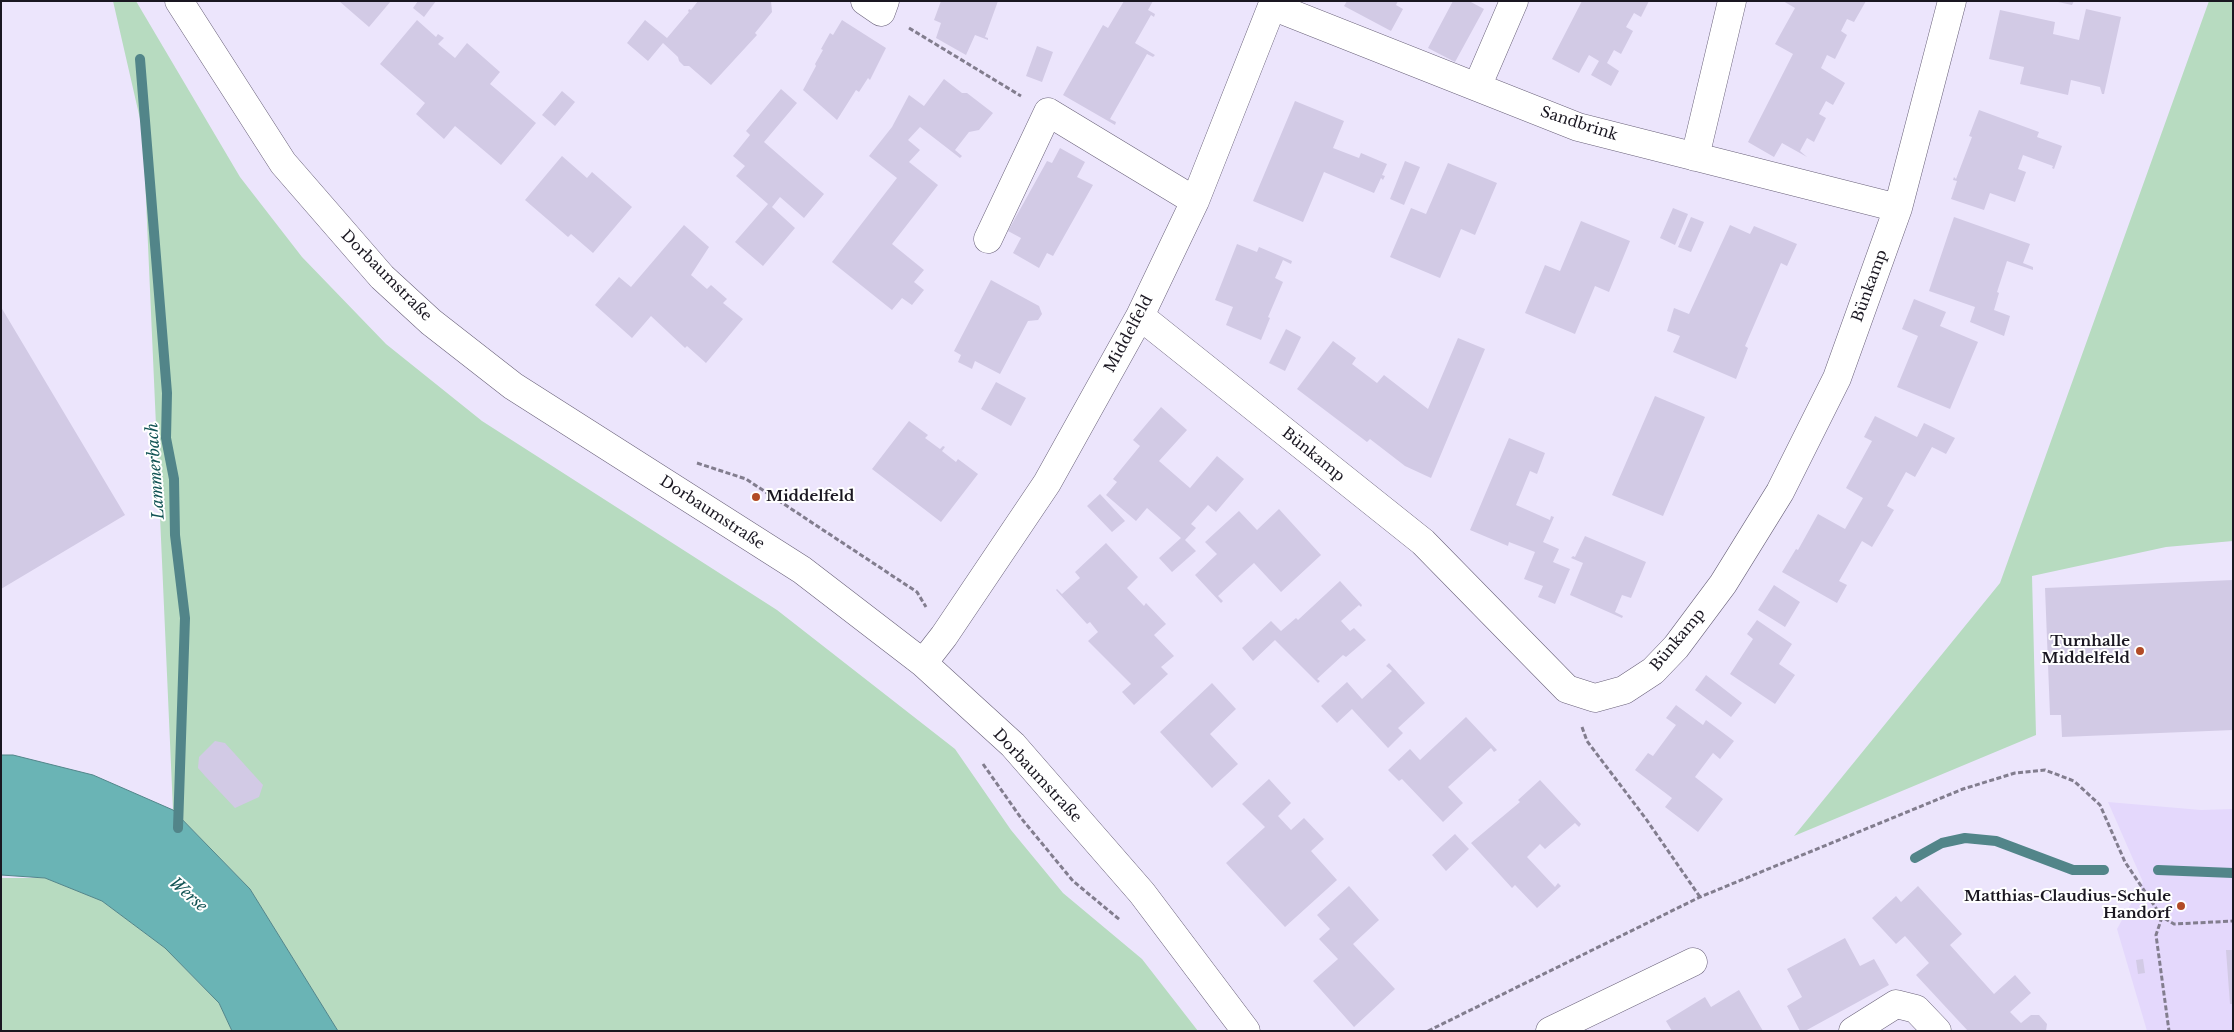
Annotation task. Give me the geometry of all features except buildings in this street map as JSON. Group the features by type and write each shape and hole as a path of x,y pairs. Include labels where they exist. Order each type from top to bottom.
{"street":[{"name":"Dorbaumstraße","path":"179,1 283,163 382,276 431,322 513,386 802,570 923,663 1020,753 1142,893 1246,1031"},
{"path":"1477,87 1514,1"},
{"path":"1695,157 1732,1"},
{"name":"Bünkamp","path":"1140,316 1423,542 1568,689 1595,698 1624,690 1653,671 1676,647 1723,584 1780,492 1837,378 1898,208 1952,1"},
{"name":"Middelfeld","path":"923,663 944,636 1047,483 1140,316 1195,200 1273,4"},
{"name":"Sandbrink","path":"1273,4 1578,127 1898,208"},
{"path":"988,239 1048,112 1195,200"},
{"path":"1550,1031 1693,962"},
{"path":"1853,1031 1896,1004 1916,1009 1937,1031"}],"path":[{"path":"877,5 1048,112"},
{"path":"692,461 746,479 916,592 944,636"},
{"path":"1568,689 1587,741 1646,819 1700,897"},
{"path":"1428,1031 1700,897 1964,789 2015,773 2045,770 2074,781 2100,806 2125,862 2162,917 2174,924 2233,922"},
{"path":"2162,917 2156,935 2168,1031"}],"shaded area":[{"path":"113,1 136,1 240,177 302,257 386,344 482,421 777,610 955,749 1011,830 1063,893 1142,959 1198,1031 338,1031 250,889 173,810 143,132"},
{"path":"2209,1 2233,1 2233,541 2166,547 2032,576 2036,735 1794,836 2000,583"},
{"name":"Matthias-Claudius-Schule Handorf","path":"2108,802 2201,810 2233,809 2233,1031 2147,1031 2117,929 2143,882"},
{"path":"1,878 45,878 102,901 165,948 219,1003 232,1031 1,1031"}],"water":[{"name":"Werse","path":"1,755 13,755 93,775 173,810 250,889 338,1031 232,1031 219,1003 165,948 102,901 45,878 1,875"}],"waterway":[{"name":"Lammerbach","path":"140,59 167,393 166,438 174,479 175,535 185,618 178,828"},
{"path":"1915,858 1942,843 1965,838 1996,841 2073,870 2104,870"},
{"path":"2158,870 2233,873"}],"place":[{"name":"Middelfeld","path":"756,497"},
{"name":"Turnhalle Middelfeld","path":"2140,651"},
{"name":"Matthias-Claudius-Schule Handorf","path":"2181,906"}]}
